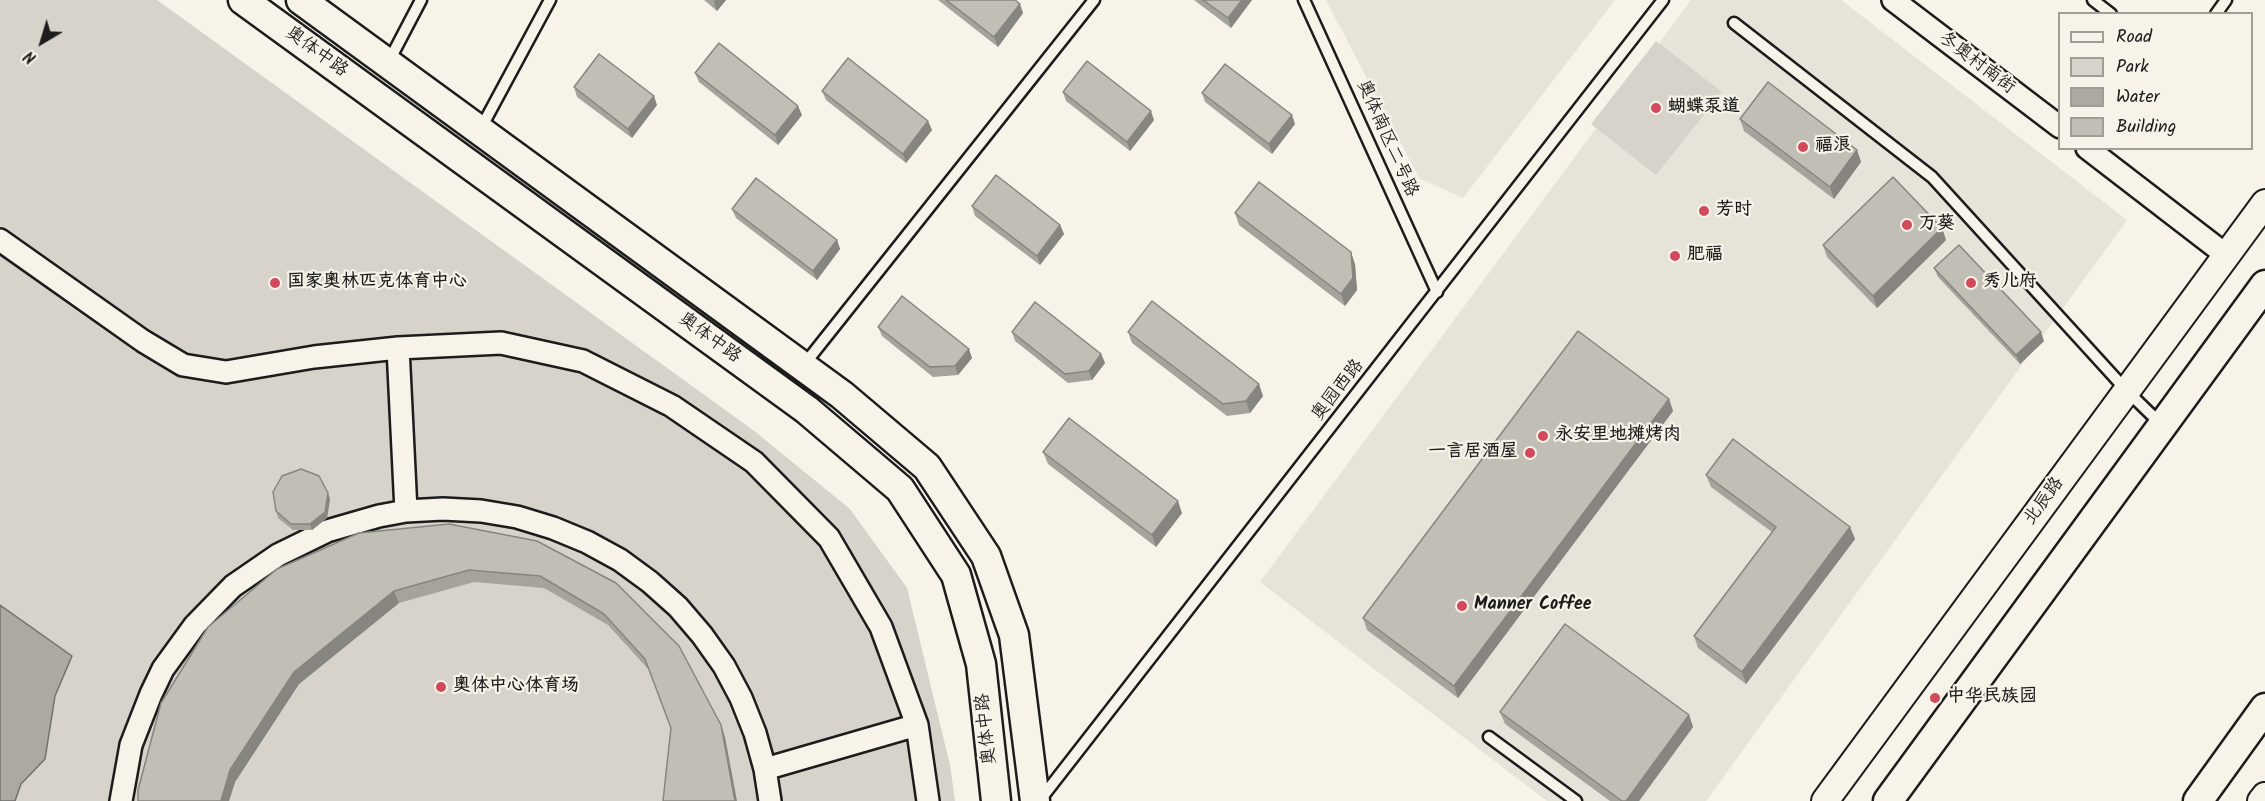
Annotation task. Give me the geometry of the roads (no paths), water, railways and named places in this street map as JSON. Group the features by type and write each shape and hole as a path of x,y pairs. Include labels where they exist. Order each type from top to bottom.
{"main road":[{"name":"奥体中路","path":"243,0 807,410 900,489 956,575 981,664 996,801"},
{"name":"奥体中路","path":"301,0 842,395 927,467 986,556 1014,635 1037,801"},
{"path":"1888,801 2265,285"},
{"path":"2198,801 2265,708"}],"street":[{"name":"冬奥村南街","path":"1893,0 2058,125"},
{"path":"2090,150 2226,255"},
{"name":"北辰路","path":"1825,801 2265,203"},
{"path":"0,240 143,341 183,365 226,372 314,357 398,348 501,343 583,361 672,406 754,462 829,538 881,627 917,725 928,801"},
{"path":"398,348 406,511"},
{"path":"121,801 131,745 151,694 178,646 213,605 255,569 302,542 353,522 406,511 443,509 481,511 517,517 579,538 620,560 678,607 724,666 741,698 755,733 765,769 770,801"},
{"path":"765,769 917,725"},
{"path":"2261,801 2265,796"}],"lane":[{"path":"388,63 421,0"},
{"path":"479,130 550,0"},
{"path":"803,367 1094,0"},
{"name":"奥体南区二号路","path":"1304,0 1437,292"},
{"name":"奥园西路","path":"1037,801 1663,0"},
{"path":"2093,0 2108,12"},
{"path":"1734,23 1932,177 2127,391 2162,426"},
{"path":"1489,737 1576,801"}],"water":[{"path":"0,605 72,656 55,696 45,759 21,784 15,801 0,801"}],"place":[{"name":"蝴蝶泵道","path":"1656,108"},
{"name":"福浪","path":"1803,147"},
{"name":"芳时","path":"1704,211"},
{"name":"万葵","path":"1907,225"},
{"name":"肥福","path":"1675,256"},
{"name":"国家奥林匹克体育中心","path":"275,283"},
{"name":"秀儿府","path":"1971,283"},
{"name":"永安里地摊烤肉","path":"1543,436"},
{"name":"一言居酒屋","path":"1530,453"},
{"name":"Manner Coffee","path":"1462,606"},
{"name":"奥体中心体育场","path":"441,687"},
{"name":"中华民族园","path":"1935,698"}]}
